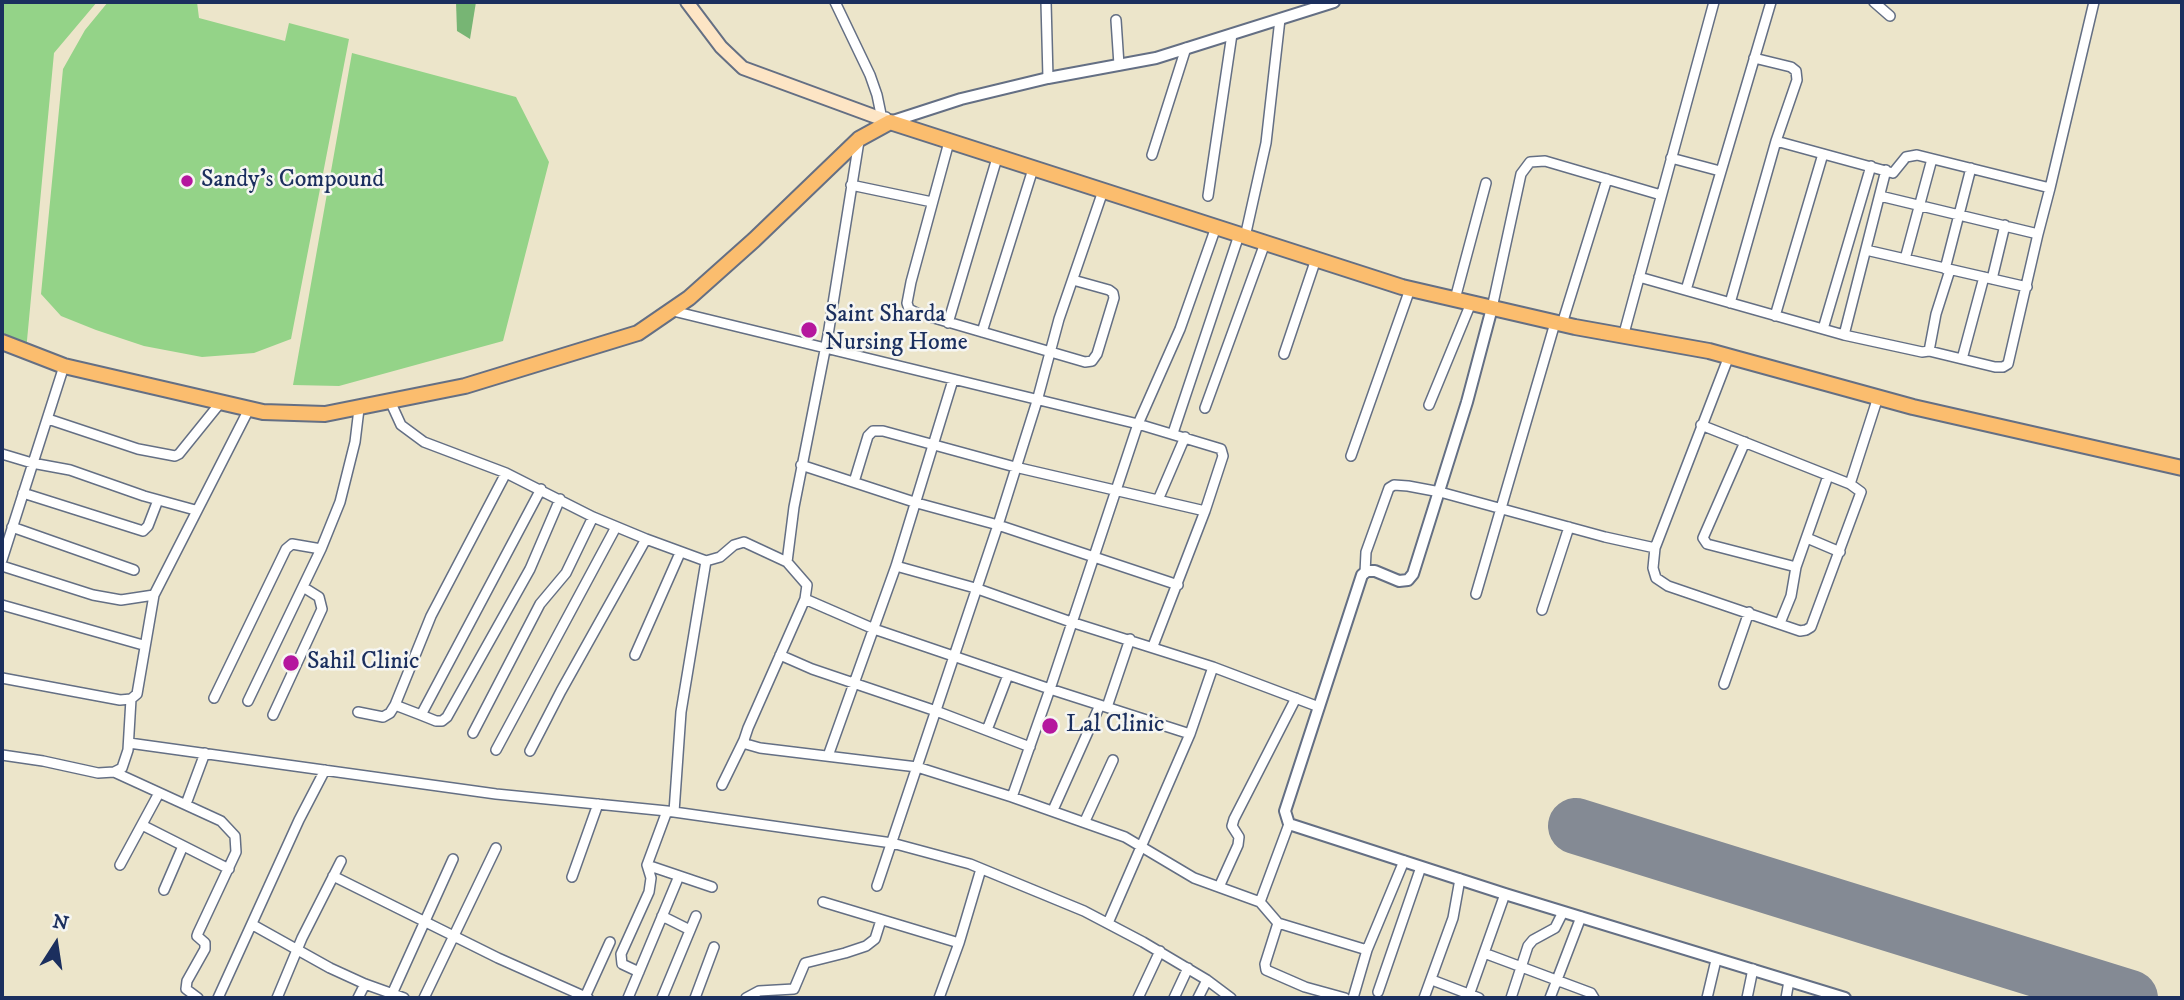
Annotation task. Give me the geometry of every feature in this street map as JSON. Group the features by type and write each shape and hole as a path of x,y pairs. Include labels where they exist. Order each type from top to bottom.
{"main road":[{"path":"687,2 721,47 743,68 997,158 1410,289 1623,337 1729,356 1878,397 2182,468"},
{"path":"2,342 64,366 263,412 326,414 465,386 638,333 673,311 738,254 859,139 886,120"}],"street":[{"path":"835,2 870,75 886,120 1048,78 1119,65 1186,48 1334,2"},
{"path":"1046,2 1048,78"},
{"path":"1623,337 1714,2"},
{"path":"1686,290 1771,2"},
{"path":"1874,2 1890,16"},
{"path":"1639,277 1844,335 1995,367 2008,364 2094,2"},
{"path":"1173,433 1242,236 1266,143 1280,19"},
{"path":"1116,20 1119,65"},
{"path":"1208,196 1232,34"},
{"path":"1152,155 1186,48"},
{"path":"1730,303 1776,141 1797,80 1796,71 1791,67 1754,58"},
{"path":"787,562 801,465 825,348 859,139"},
{"path":"1776,141 1893,173 1906,157 1917,155 2050,188"},
{"path":"949,142 907,303 909,309 948,323 1085,362 1092,361 1097,354 1114,298 1113,293 1073,280"},
{"path":"1775,316 1823,154"},
{"path":"948,323 997,158"},
{"path":"1671,158 1720,171"},
{"path":"1905,259 1932,159"},
{"path":"1365,573 1375,571 1399,580 1408,580 1413,574 1467,402 1492,308 1521,174 1530,162 1545,161 1661,195"},
{"path":"1823,329 1871,166"},
{"path":"982,332 1033,169"},
{"path":"1928,351 1958,214 1972,169"},
{"path":"1844,335 1886,170"},
{"path":"1476,594 1559,323 1607,179"},
{"path":"1455,299 1486,183"},
{"path":"851,185 932,202"},
{"path":"877,886 998,525 1037,401 1049,351 1103,191"},
{"path":"1880,196 2038,234"},
{"path":"1962,359 2005,225"},
{"path":"1012,797 1138,424 1180,328 1216,228"},
{"path":"1205,408 1265,243"},
{"path":"1867,250 2026,287"},
{"path":"1284,354 1316,259"},
{"path":"1351,456 1410,289"},
{"path":"1429,405 1471,303"},
{"path":"673,311 1138,424 1221,449 1223,456 1205,512 1153,646"},
{"path":"1701,425 1850,484 1861,492 1811,627 1800,631 1668,586 1656,578 1653,568 1656,548 1701,425 1729,356"},
{"path":"2,560 64,366"},
{"path":"828,756 917,503 953,380"},
{"path":"1850,484 1878,397"},
{"path":"390,401 401,425 410,434 424,442 506,473 593,517 706,561 720,557 734,545 744,542 787,562 807,585 805,599 722,785"},
{"path":"48,419 138,449 175,456 221,402"},
{"path":"2,755 98,773 114,772 122,768 129,743 131,699 138,691 153,595 249,409"},
{"path":"248,701 321,549 340,502 355,442 359,409"},
{"path":"854,482 866,441 873,431 883,431 1015,467 1205,512"},
{"path":"1158,500 1185,437"},
{"path":"1745,442 1703,538 1707,544 1796,567"},
{"path":"2,454 70,470 195,510"},
{"path":"801,465 917,503 998,525 1178,585"},
{"path":"358,712 383,717 390,713 395,705 431,617 506,473"},
{"path":"1780,623 1791,596 1796,567 1828,476"},
{"path":"1260,902 1289,824 1285,811 1365,573 1366,552 1391,486 1440,492 1656,548"},
{"path":"421,715 541,489"},
{"path":"23,493 143,531 148,526 158,500"},
{"path":"395,705 436,721 447,717 530,569 560,499"},
{"path":"473,733 540,604 566,573 593,517"},
{"path":"12,527 134,570"},
{"path":"496,750 616,527"},
{"path":"1542,610 1569,527"},
{"path":"1807,538 1840,552"},
{"path":"530,751 646,539"},
{"path":"214,698 286,549 292,544 321,549"},
{"path":"635,655 680,553"},
{"path":"639,972 622,964 621,954 649,891 651,878 647,865 670,811 681,712 706,561"},
{"path":"2,566 93,596 121,600 153,595"},
{"path":"896,566 1153,646 1319,707"},
{"path":"273,715 322,609 319,597 303,587"},
{"path":"805,599 874,628 1008,675 1190,734"},
{"path":"2,605 144,645"},
{"path":"1724,684 1749,612"},
{"path":"1054,810 1103,706 1130,639"},
{"path":"780,655 936,710 1030,747"},
{"path":"1108,923 1190,734 1213,667"},
{"path":"987,730 1008,675"},
{"path":"2,678 131,699"},
{"path":"1219,887 1238,845 1239,837 1231,825 1296,698"},
{"path":"744,740 746,744 760,748 917,767 1054,810 1143,847 1194,878 1260,902 1278,923 1367,950"},
{"path":"129,743 484,792 670,811 892,843 981,869 1084,911 1160,951 1231,998"},
{"path":"186,804 205,753"},
{"path":"1085,821 1113,760"},
{"path":"218,998 299,820 325,770"},
{"path":"114,772 128,781 221,821 235,836 236,852 198,930 197,936 205,943 205,949 187,981 186,989 198,998"},
{"path":"120,865 159,793"},
{"path":"572,877 598,804"},
{"path":"1289,824 1504,894 1846,998"},
{"path":"142,825 229,869"},
{"path":"164,890 183,846"},
{"path":"424,998 496,848"},
{"path":"392,994 453,859"},
{"path":"277,998 296,951 341,861"},
{"path":"1353,998 1367,950 1404,861"},
{"path":"647,865 712,887"},
{"path":"1378,992 1421,867"},
{"path":"939,998 981,869"},
{"path":"333,876 498,958 587,998 610,942"},
{"path":"628,998 679,876"},
{"path":"1424,998 1453,918 1460,879"},
{"path":"1432,980 1472,997 1504,894"},
{"path":"823,902 959,943"},
{"path":"1511,998 1520,967 1533,940 1555,928 1563,912"},
{"path":"662,916 690,930"},
{"path":"662,998 696,916"},
{"path":"1550,998 1581,917"},
{"path":"746,998 759,990 794,989 805,962 845,954 866,946 875,939 881,920"},
{"path":"1278,923 1265,964 1266,971 1305,988 1345,998"},
{"path":"253,925 296,951 365,984 404,998"},
{"path":"695,998 714,947"},
{"path":"1138,998 1160,951"},
{"path":"1484,953 1591,993 1594,998"},
{"path":"1707,998 1717,960"},
{"path":"1174,998 1188,968"},
{"path":"1747,998 1753,969"},
{"path":"1198,998 1207,980"},
{"path":"1786,998 1789,981"},
{"path":"358,998 365,984"}],"green space":[{"path":"2,2 97,2 54,53 26,351 2,342"},
{"name":"Sandy's Compound","path":"108,2 197,2 199,18 285,41 289,23 349,39 291,339 254,353 202,357 144,346 96,330 61,316 41,294 63,69 85,30"},
{"path":"456,2 476,2 470,39 457,31"},
{"path":"352,53 516,97 549,162 503,341 339,386 293,385"}],"runway":[{"path":"1576,826 2130,998"}],"place":[{"name":"Sandy's Compound","path":"187,181"},
{"name":"Saint Sharda Nursing Home","path":"809,330"},
{"name":"Sahil Clinic","path":"291,663"},
{"name":"Lal Clinic","path":"1050,726"}]}
